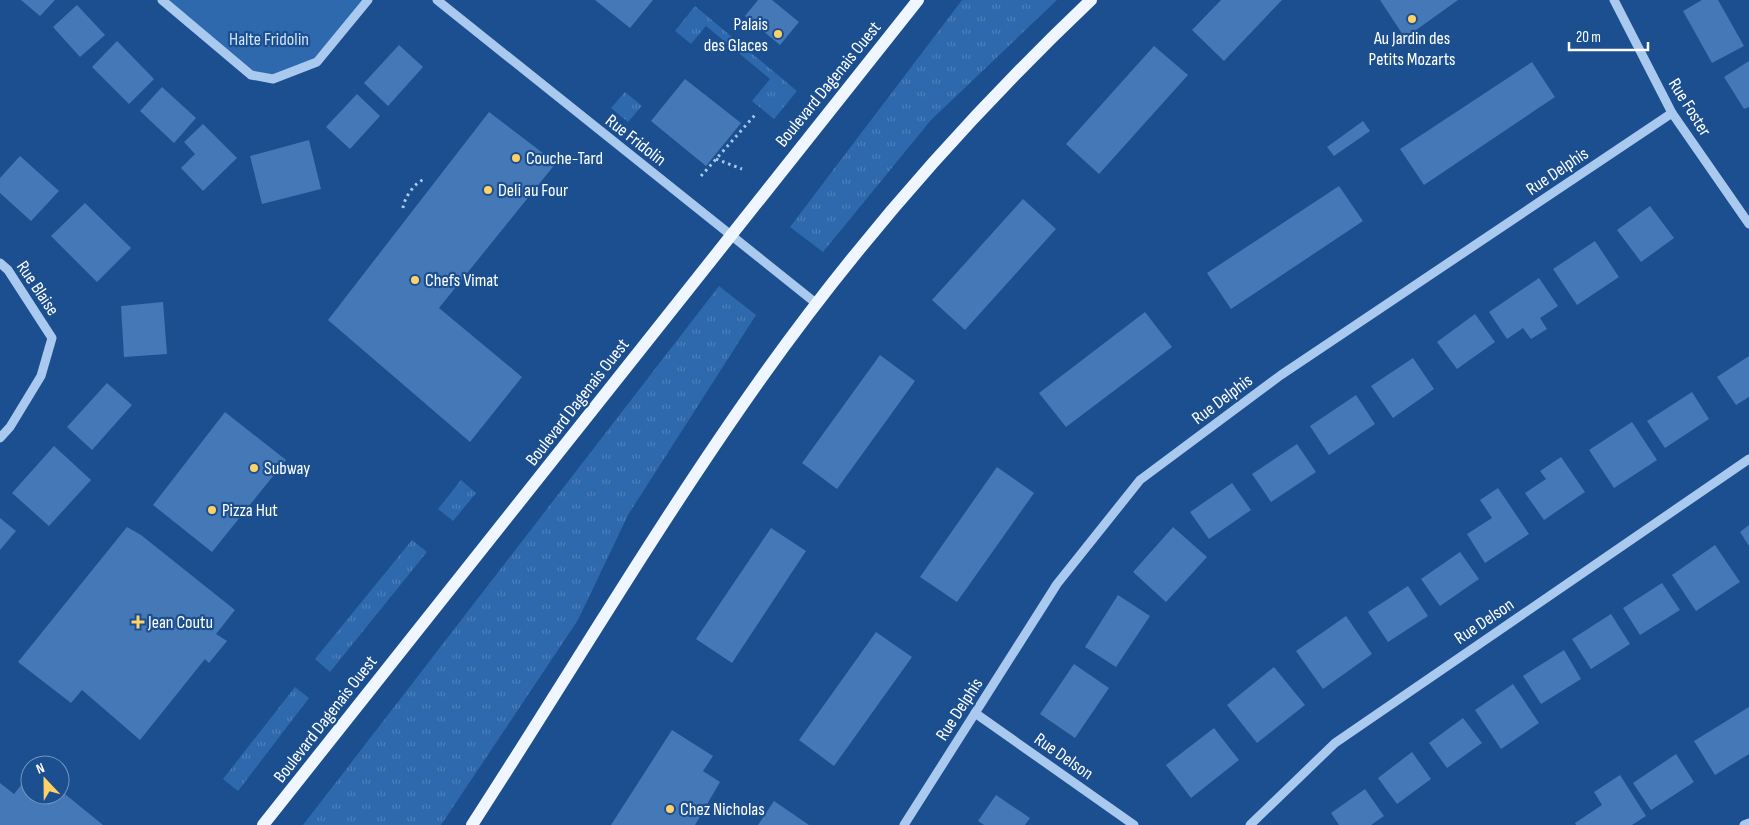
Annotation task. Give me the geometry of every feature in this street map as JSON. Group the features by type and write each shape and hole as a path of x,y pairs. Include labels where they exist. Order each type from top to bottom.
{"main road":[{"name":"Boulevard Dagenais Ouest","path":"263,825 918,0"},
{"path":"472,825 712,450 759,381 875,231 954,140 1091,0"}],"street":[{"path":"162,0 250,75 273,79 317,62 368,0"},
{"name":"Rue Fridolin","path":"437,0 817,304"},
{"name":"Rue Foster","path":"1614,0 1672,113 1749,224"},
{"name":"Rue Delphis","path":"904,825 1057,584 1140,480 1281,375 1672,113"},
{"name":"Rue Blaise","path":"0,263 8,270 52,338 41,376 10,426 0,438"},
{"name":"Rue Delson","path":"1250,825 1334,743 1749,459"},
{"name":"Rue Delson","path":"975,713 1134,825"},
{"path":"1744,825 1749,823"}],"path":[{"path":"701,176 754,115"},
{"path":"716,159 742,169"},
{"path":"403,208 404,201 420,181 425,179"}],"green space":[{"name":"Halte Fridolin","path":"162,0 368,0 317,62 273,79 251,75"},
{"path":"962,0 1057,0 931,120 823,252 790,227"},
{"path":"695,6 797,91 774,119 752,101 770,79 706,26 691,44 675,31"},
{"path":"625,92 642,106 628,122 611,108"},
{"path":"719,286 756,315 628,515 578,620 441,825 303,825"},
{"path":"461,480 476,493 453,521 438,509"},
{"path":"412,540 427,552 330,672 315,659"},
{"path":"295,687 309,698 238,791 223,779"}],"building":[{"path":"21,0 55,0 40,16"},
{"path":"595,0 653,0 630,28"},
{"name":"Palais des Glaces","path":"758,0 772,0 799,22 780,45 745,16"},
{"path":"1221,0 1282,0 1224,61 1192,30"},
{"name":"Au Jardin des Petits Mozarts","path":"1380,0 1458,0 1405,38"},
{"path":"1702,0 1718,0 1744,46 1712,63 1683,11"},
{"path":"77,5 105,35 80,57 53,27"},
{"path":"117,41 154,79 129,104 92,67"},
{"path":"399,45 423,67 388,106 364,83"},
{"path":"1154,46 1188,75 1099,174 1066,144"},
{"path":"1749,61 1749,107 1744,109 1724,77"},
{"path":"1532,62 1555,97 1424,185 1400,149"},
{"path":"685,79 741,123 706,166 651,121"},
{"path":"162,87 196,118 174,143 140,111"},
{"path":"357,94 380,116 350,149 326,127"},
{"path":"489,112 556,163 439,308 522,377 470,442 328,320"},
{"path":"1363,121 1370,131 1334,156 1327,147"},
{"path":"203,124 237,158 203,191 181,168 195,154 184,142"},
{"path":"309,140 321,189 262,204 250,156"},
{"path":"20,156 59,191 31,221 0,193 0,178"},
{"path":"1339,186 1363,221 1231,309 1207,273"},
{"path":"1023,199 1056,229 965,330 932,300"},
{"path":"85,203 131,248 97,282 51,236"},
{"path":"1650,206 1674,238 1641,262 1617,230"},
{"path":"1595,241 1619,277 1577,305 1553,269"},
{"path":"1539,278 1558,306 1540,318 1547,329 1531,339 1523,328 1507,339 1489,312"},
{"path":"163,302 167,354 124,357 121,306"},
{"path":"1145,312 1172,347 1066,427 1039,393"},
{"path":"1475,314 1495,342 1457,369 1437,342"},
{"path":"880,355 915,381 837,489 802,463"},
{"path":"1749,356 1749,397 1736,405 1717,377"},
{"path":"1413,358 1434,389 1393,418 1371,386"},
{"path":"107,383 132,405 92,450 67,427"},
{"path":"1692,392 1709,419 1665,448 1647,421"},
{"path":"1356,395 1375,424 1329,455 1310,426"},
{"path":"225,412 286,460 212,552 153,505"},
{"path":"1632,422 1657,460 1614,488 1589,450"},
{"path":"1297,444 1316,472 1271,502 1252,474"},
{"path":"54,446 91,480 49,526 12,493"},
{"path":"1561,457 1585,492 1544,520 1525,493 1546,479 1540,471"},
{"path":"997,467 1034,493 957,602 920,577"},
{"path":"1232,483 1251,510 1209,539 1190,512"},
{"path":"1498,488 1529,534 1485,563 1467,534 1492,518 1480,500"},
{"path":"0,518 16,531 0,550"},
{"path":"1749,525 1749,546 1740,532"},
{"name":"Jean Coutu","path":"127,527 141,535 235,610 216,634 227,641 209,663 205,659 140,740 82,690 71,703 18,662"},
{"path":"1173,527 1207,557 1166,602 1133,572"},
{"path":"771,528 806,551 732,663 696,639"},
{"path":"1715,545 1740,582 1696,611 1672,575"},
{"path":"1460,552 1479,579 1440,606 1421,579"},
{"path":"1662,583 1680,610 1640,635 1623,608"},
{"path":"1408,586 1428,616 1388,642 1368,612"},
{"path":"1118,595 1150,616 1116,667 1085,647"},
{"path":"1611,614 1630,644 1591,669 1572,639"},
{"path":"1346,616 1372,654 1323,689 1296,651"},
{"path":"876,632 912,657 834,766 799,740"},
{"path":"1564,650 1581,679 1541,704 1523,676"},
{"path":"1074,664 1109,688 1075,738 1040,714"},
{"path":"1274,667 1305,705 1257,743 1227,705"},
{"path":"1513,684 1539,723 1501,749 1475,710"},
{"path":"1749,707 1749,754 1715,775 1694,741"},
{"path":"1463,718 1482,743 1447,768 1429,743"},
{"path":"1214,728 1239,760 1191,798 1166,765"},
{"path":"672,730 713,756 703,771 720,782 695,825 611,825"},
{"path":"1412,752 1431,779 1397,804 1378,778"},
{"path":"1676,754 1694,782 1651,810 1633,783"},
{"path":"1620,775 1646,816 1632,825 1576,825 1575,823 1602,805 1594,792"},
{"path":"0,783 14,794 20,786 20,805 70,805 70,798 103,825 0,825"},
{"path":"1365,789 1384,816 1371,825 1339,825 1331,813"},
{"path":"996,795 1030,818 1025,825 984,825 978,821"},
{"path":"774,801 809,825 758,825"}],"place":[{"name":"Au Jardin des Petits Mozarts","path":"1412,19"},
{"name":"Palais des Glaces","path":"778,34"},
{"name":"Couche-Tard","path":"516,158"},
{"name":"Deli au Four","path":"488,190"},
{"name":"Chefs Vimat","path":"415,280"},
{"name":"Subway","path":"254,468"},
{"name":"Pizza Hut","path":"212,510"},
{"name":"Jean Coutu","path":"138,622"},
{"name":"Chez Nicholas","path":"670,809"}]}
